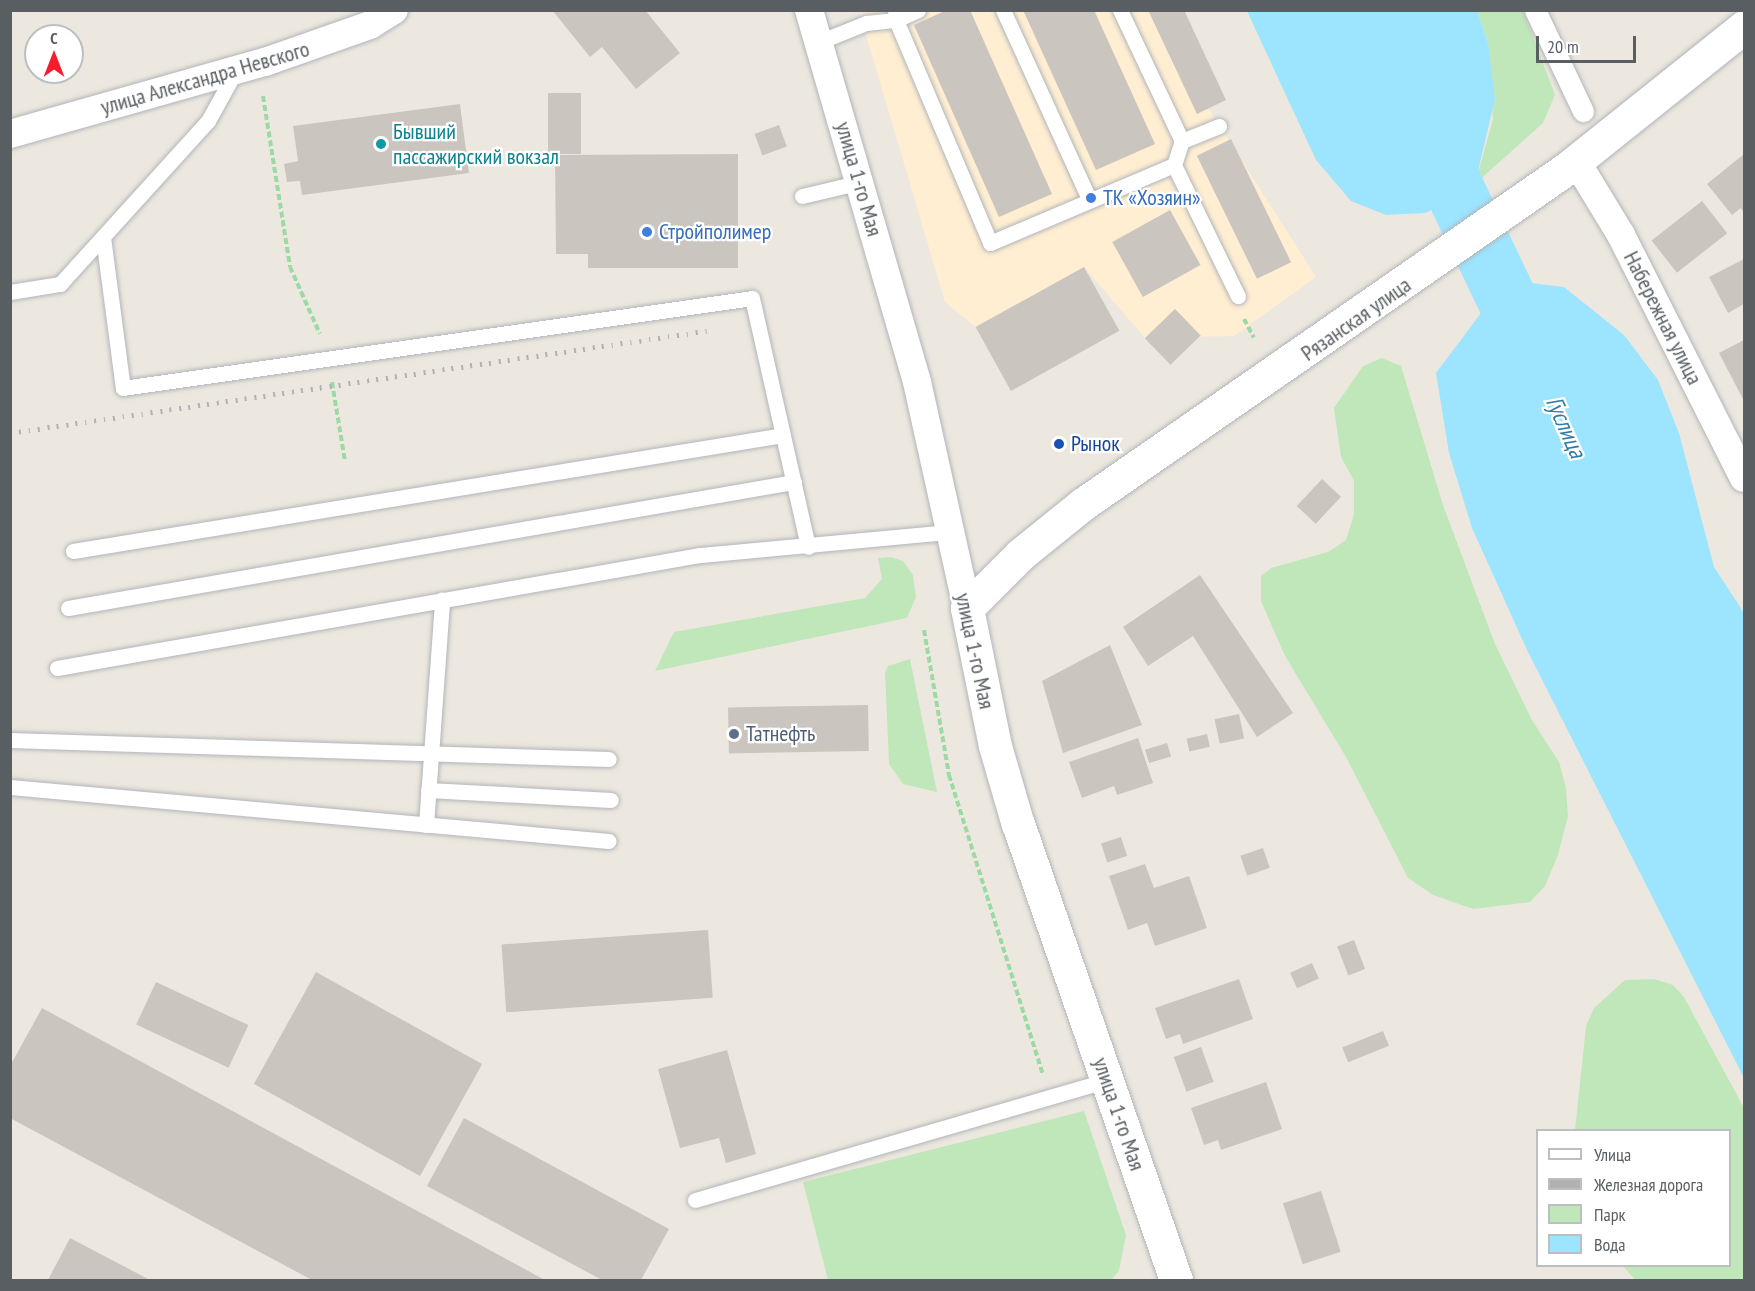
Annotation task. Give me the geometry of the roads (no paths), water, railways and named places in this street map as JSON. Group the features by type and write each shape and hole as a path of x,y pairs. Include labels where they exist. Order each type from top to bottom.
{"main road":[{"name":"Рязанская улица","path":"967,608 1021,554 1083,504 1371,309 1571,165 1744,27"},
{"name":"улица 1-го Мая","path":"967,608 995,746 1018,825 1176,1281"}],"street":[{"name":"улица Александра Невского","path":"10,134 265,62 352,32 394,10"},
{"name":"улица 1-го Мая","path":"809,10 861,182 917,382 967,608"},
{"path":"1535,10 1583,111"},
{"name":"Набережная улица","path":"1571,165 1621,235 1744,478"}],"lane":[{"path":"819,42 866,22 918,10"},
{"path":"1003,10 1089,199"},
{"path":"1120,10 1182,141 1174,165 1238,296"},
{"path":"896,15 990,243 1089,199 1174,165"},
{"path":"10,292 60,284 208,121 236,70"},
{"path":"1182,141 1218,126"},
{"path":"802,196 861,182"},
{"path":"103,237 123,388 329,361 752,298 808,547"},
{"path":"73,551 783,435"},
{"path":"68,608 794,482"},
{"path":"57,668 700,555 808,547 950,532"},
{"path":"426,825 442,600"},
{"path":"10,740 609,759"},
{"path":"10,787 609,841"},
{"path":"428,790 611,801"},
{"path":"696,1200 1108,1080"}],"water":[{"path":"1247,11 1477,11 1488,43 1495,99 1475,184 1426,213 1386,215 1351,201 1316,160"},
{"path":"1522,282 1564,287 1624,335 1658,380 1679,433 1714,567 1744,613 1744,1078 1527,650 1472,528 1449,453 1436,373 1496,293"}],"waterway":[{"name":"Гуслица","path":"1369,10 1537,363"}],"railway":[{"path":"10,433 713,330"}],"place":[{"name":"Бывший пассажирский вокзал","path":"381,144"},
{"name":"ТК «Хозяин»","path":"1091,198"},
{"name":"Стройполимер","path":"647,232"},
{"name":"Рынок","path":"1059,444"},
{"name":"Татнефть","path":"734,734"}]}
